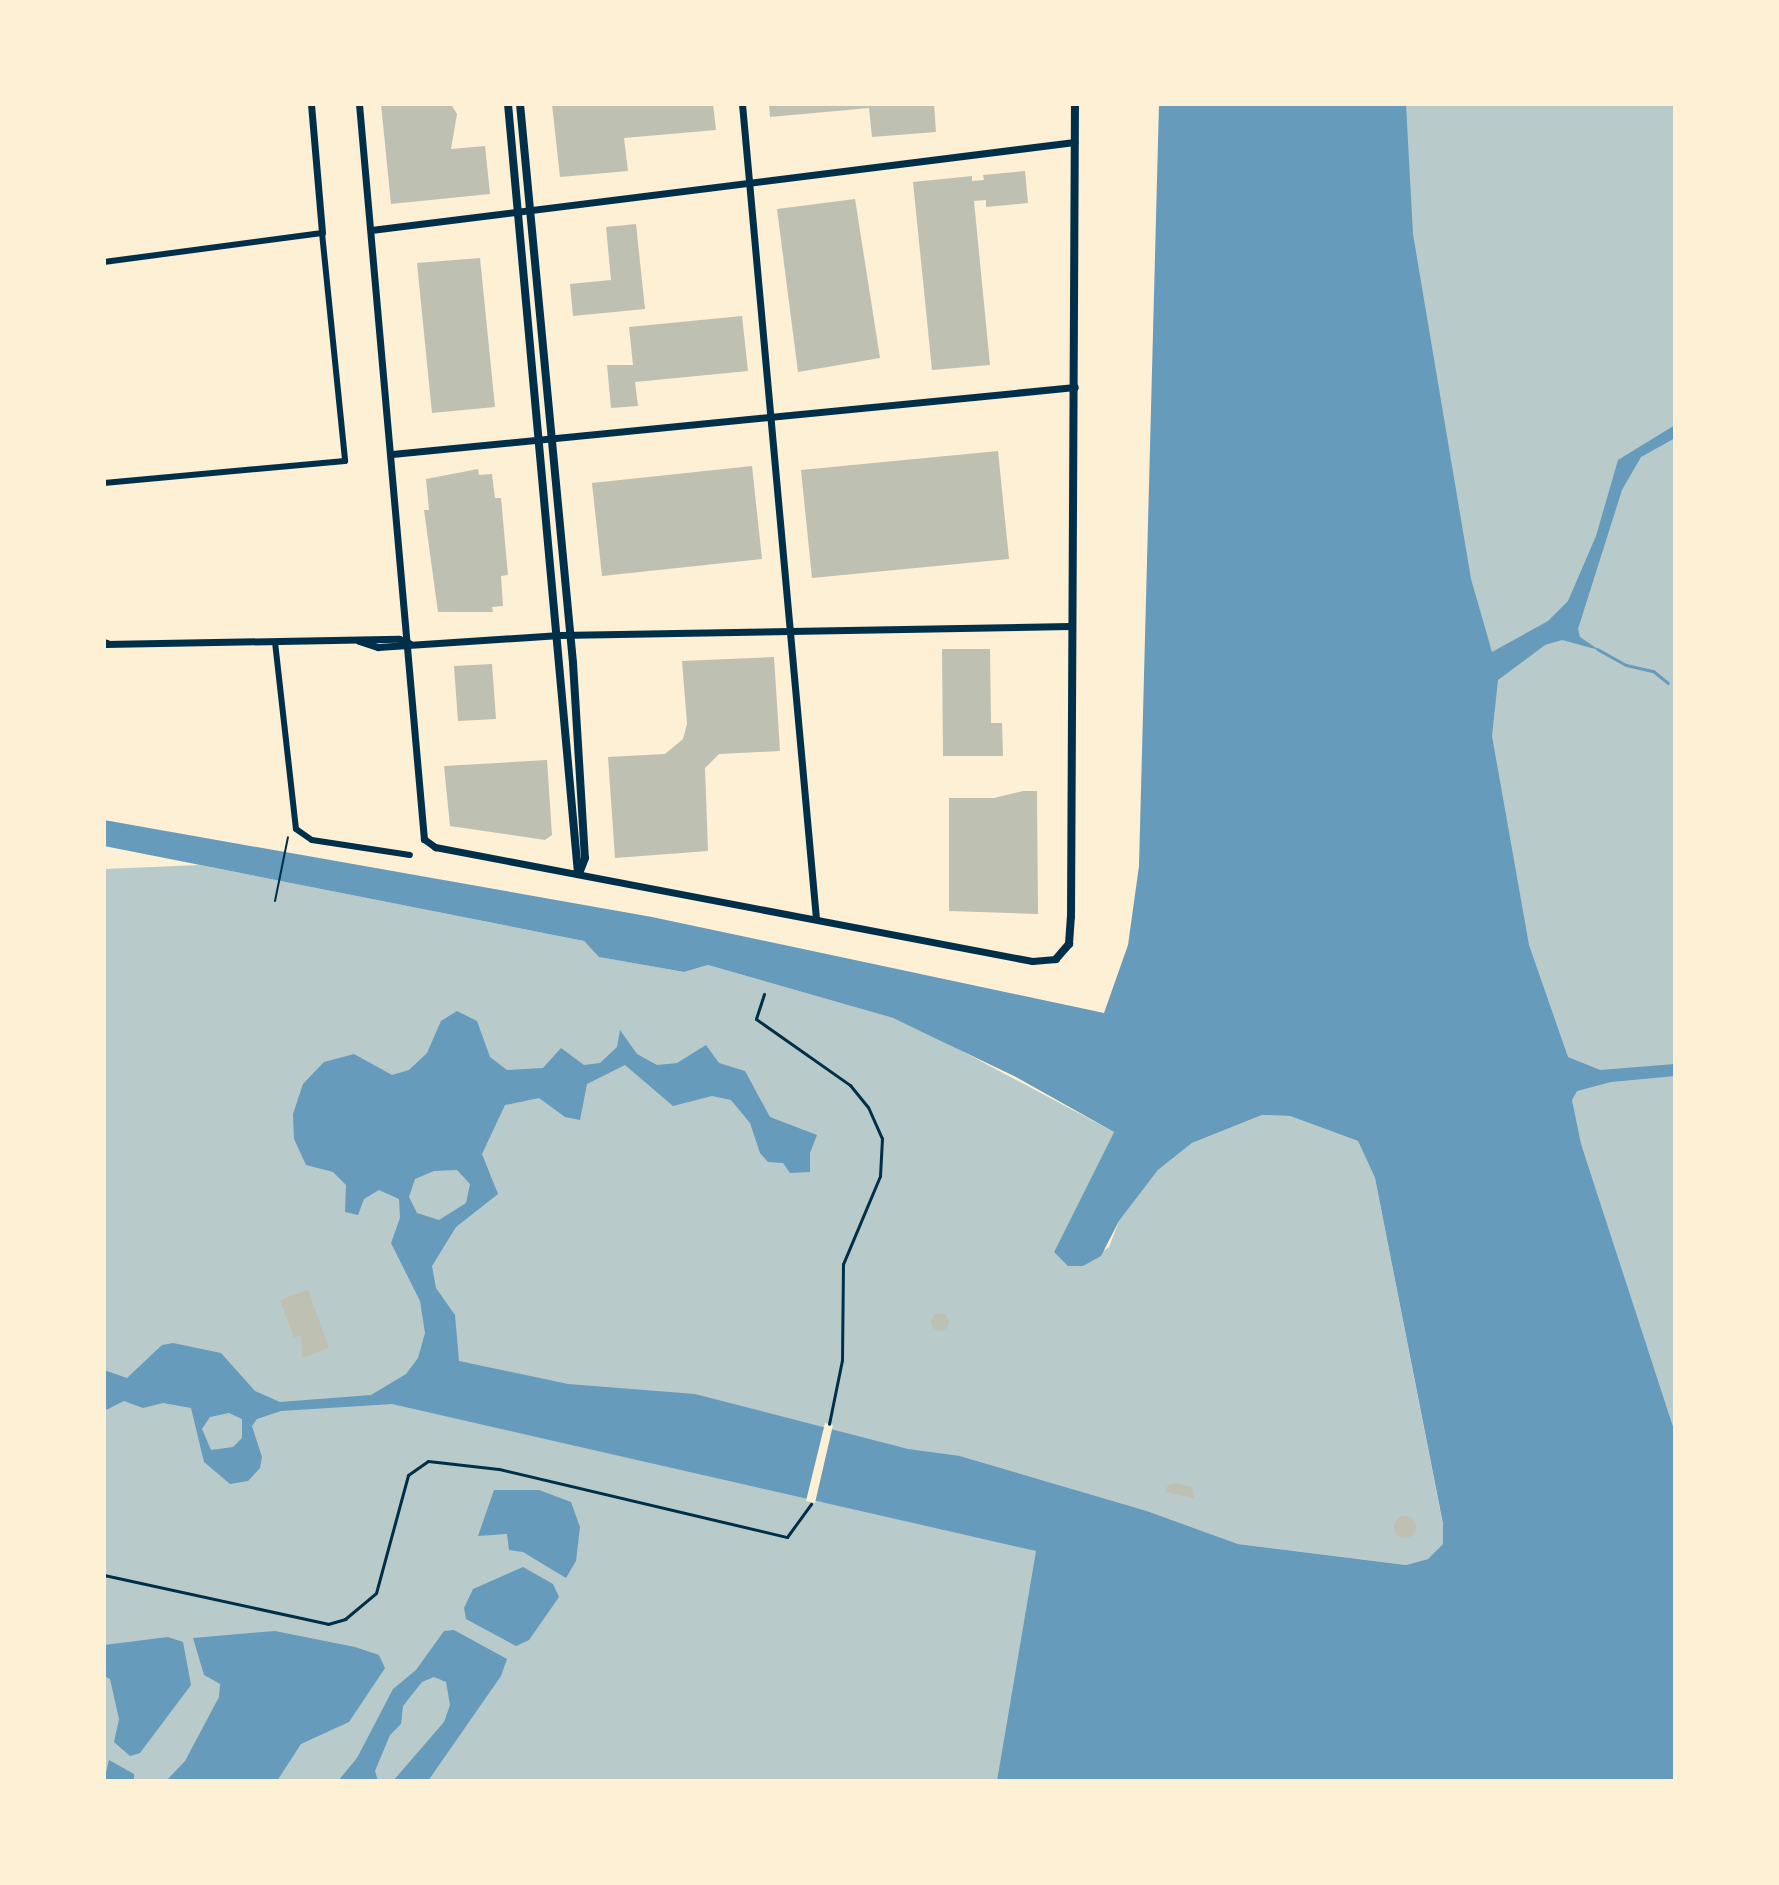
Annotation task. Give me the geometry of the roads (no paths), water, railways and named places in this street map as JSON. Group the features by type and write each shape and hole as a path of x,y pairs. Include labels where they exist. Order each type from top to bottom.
{"main road":[{"path":"508,104 560,635 579,874"},
{"path":"520,104 571,635 585,858 579,874"},
{"path":"1056,959 1066,951 1071,936 1070,626 1075,387 1075,104"}],"street":[{"path":"104,483 345,461 311,104"},
{"path":"359,104 409,643 421,830 435,847 1032,961 1056,959"},
{"path":"742,104 774,418 816,918"},
{"path":"371,230 751,185 1075,142"},
{"path":"104,262 322,233"},
{"path":"392,454 1075,387"},
{"path":"105,644 399,639 409,643 560,635 1070,626"},
{"path":"275,642 296,829 312,840 410,855"}],"lane":[{"path":"764,994 756,1019 850,1085 868,1107 882,1138 880,1176 843,1264 842,1360 829,1424"},
{"path":"104,1575 328,1624 345,1619 376,1593 408,1475 428,1461 499,1469 787,1537 811,1504"}],"water":[{"path":"1159,104 1406,104 1413,234 1471,579 1492,652 1548,621 1568,601 1596,536 1618,460 1675,425 1675,438 1641,457 1622,490 1578,629 1580,637 1599,650 1562,640 1545,645 1498,680 1492,736 1529,945 1568,1057 1600,1070 1675,1064 1675,1076 1611,1082 1577,1091 1572,1100 1581,1144 1675,1433 1675,1781 997,1781 1036,1551 392,1404 281,1411 257,1419 252,1426 262,1457 260,1468 248,1481 230,1484 204,1462 191,1408 163,1403 143,1408 124,1401 104,1411 104,1370 127,1378 162,1345 173,1343 221,1353 255,1391 280,1402 371,1395 406,1374 418,1358 425,1333 420,1301 391,1243 400,1218 399,1199 379,1190 364,1199 358,1215 345,1212 346,1185 333,1172 306,1165 294,1139 293,1114 303,1084 324,1062 354,1054 392,1075 409,1070 427,1053 441,1021 457,1011 477,1021 490,1057 507,1070 543,1068 561,1048 584,1065 600,1063 617,1047 620,1030 637,1054 657,1065 677,1063 706,1045 719,1063 745,1071 770,1117 817,1135 810,1153 810,1172 790,1173 783,1163 768,1162 760,1153 750,1123 731,1100 712,1096 673,1106 625,1065 587,1084 580,1120 565,1117 539,1098 505,1105 482,1154 498,1194 456,1227 432,1266 436,1288 455,1315 459,1361 568,1384 695,1394 908,1449 960,1456 1147,1511 1238,1544 1406,1565 1428,1559 1443,1544 1443,1524 1375,1178 1358,1141 1290,1116 1262,1115 1192,1143 1158,1170 1119,1221 1101,1256 1083,1266 1068,1266 1054,1252 1114,1132 1014,1076 893,1018 708,965 684,972 599,957 584,941 104,846 104,820 652,917 1104,1013 1128,945 1139,866","holes":["457,1170 470,1184 466,1203 439,1220 417,1213 409,1197 415,1179 434,1171","229,1413 242,1419 242,1438 233,1447 211,1450 202,1429 210,1417"]},
{"path":"494,1490 539,1490 571,1502 580,1527 576,1561 566,1578 523,1552 509,1550 507,1534 478,1536"},
{"path":"523,1567 553,1584 559,1597 529,1640 516,1646 466,1619 464,1608 473,1589"},
{"path":"454,1630 507,1659 501,1676 428,1781 393,1781 444,1722 450,1705 446,1682 434,1677 422,1682 403,1706 401,1724 390,1735 375,1771 378,1781 338,1781 357,1758 393,1689 416,1670 444,1631"},
{"path":"275,1631 379,1655 385,1668 349,1722 301,1744 277,1781 166,1781 185,1761 219,1697 220,1684 204,1675 193,1638"},
{"path":"168,1637 183,1642 191,1685 140,1753 130,1756 114,1742 119,1719 110,1679 104,1676 104,1645"},
{"path":"109,1760 134,1774 134,1781 104,1781"}],"waterway":[{"path":"1597,649 1626,665 1653,671 1668,683"}]}
